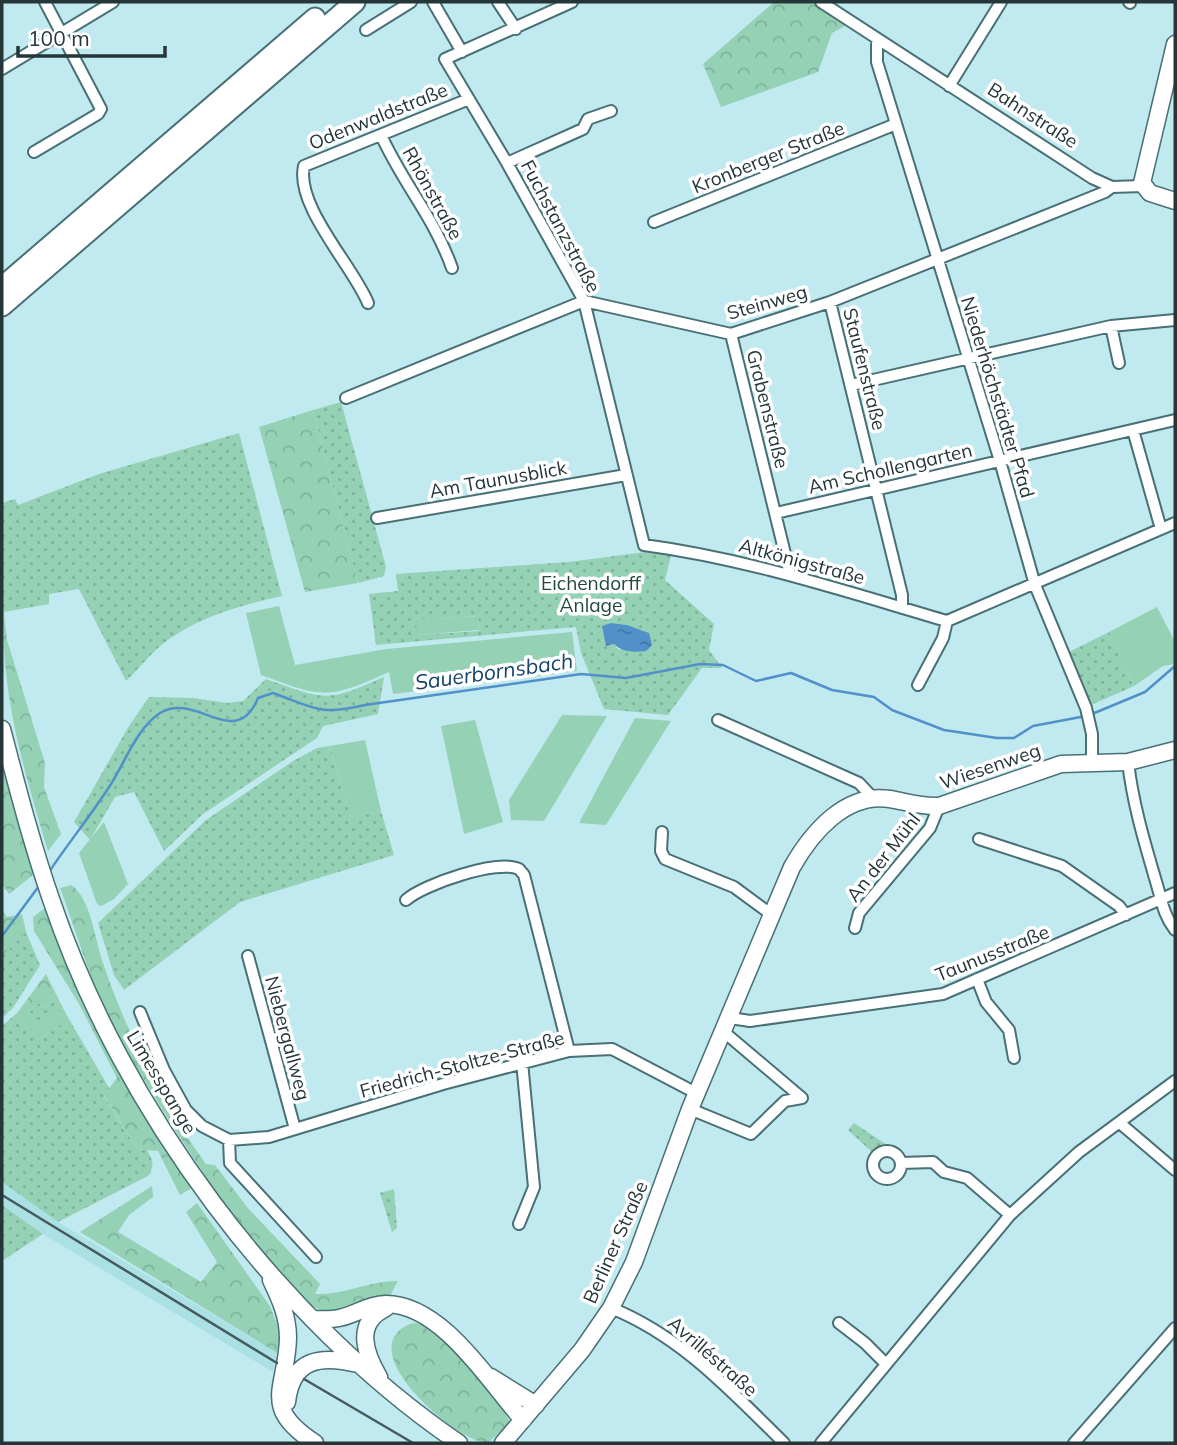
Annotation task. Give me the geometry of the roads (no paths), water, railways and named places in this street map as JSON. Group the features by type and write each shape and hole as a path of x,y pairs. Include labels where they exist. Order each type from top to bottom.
{"highway":[{"path":"2,287 335,2"},
{"path":"2,306 355,2"}],"main road":[{"path":"1175,44 1143,171 1143,186 1154,194 1175,201"},
{"name":"Limesspange","path":"2,729 52,903 99,1016 139,1087 220,1213 264,1265 358,1364 459,1443"},
{"name":"Wiesenweg","path":"873,798 920,807 939,806 1061,764 1128,762 1175,750"},
{"name":"Berliner Straße","path":"503,1443 582,1350 611,1308 634,1262 696,1093 792,867 813,836 851,804 873,798"},
{"path":"264,1265 285,1314 288,1340 279,1395 290,1422 315,1443"},
{"path":"312,1318 341,1318 379,1305 412,1308 426,1316 486,1374 523,1420"},
{"path":"382,1382 369,1359 364,1334 371,1318 378,1311 396,1305"},
{"path":"290,1422 288,1394 300,1369 328,1359 358,1364"},
{"path":"486,1374 536,1405"}],"street":[{"path":"34,152 98,114 101,109 45,2"},
{"path":"2,69 113,2"},
{"path":"366,30 411,2"},
{"path":"433,2 462,52 572,2"},
{"path":"498,2 516,29"},
{"name":"Bahnstraße","path":"821,2 948,86 1093,178 1112,187"},
{"path":"948,86 1001,2"},
{"name":"Niederhöchstädter Pfad","path":"877,39 876,56 1000,461 1035,585 1086,708 1092,763"},
{"name":"Fuchstanzstraße","path":"462,52 445,59 507,163 584,302 645,545"},
{"name":"Odenwaldstraße","path":"368,303 354,274 321,224 311,202 303,169 307,162 469,99"},
{"path":"507,163 583,128 588,119 611,110"},
{"name":"Kronberger Straße","path":"654,222 896,124"},
{"name":"Rhönstraße","path":"381,135 397,167 435,225 452,268"},
{"path":"1112,187 1143,186"},
{"name":"Steinweg","path":"584,302 731,334 830,302 1112,187"},
{"path":"346,398 584,302"},
{"name":"Staufenstraße","path":"830,302 902,595 902,608"},
{"path":"851,385 1111,326 1175,320"},
{"path":"1111,326 1119,363"},
{"name":"Grabenstraße","path":"731,334 790,574"},
{"name":"Am Schollengarten","path":"776,513 1175,420"},
{"path":"1133,430 1161,529"},
{"name":"Am Taunusblick","path":"377,518 626,475"},
{"path":"918,685 943,638 947,621 1175,523"},
{"name":"Altkönigstraße","path":"645,545 702,553 790,574 947,621"},
{"name":"Wiesenweg","path":"718,720 859,783 873,798"},
{"path":"1128,762 1132,800 1160,900 1175,930"},
{"name":"An der Mühl","path":"855,928 859,913 930,828 939,806"},
{"path":"662,832 661,851 665,859 734,887 772,915"},
{"path":"979,839 1062,866 1119,906 1126,915"},
{"path":"406,900 423,888 503,865 519,869 524,875 569,1051"},
{"name":"Taunusstraße","path":"727,1025 943,994 1175,893"},
{"name":"Niebergallweg","path":"248,956 295,1129"},
{"path":"977,979 986,1002 1009,1030 1014,1058"},
{"path":"140,1012 164,1070 186,1110 202,1126 229,1140 230,1163 316,1257"},
{"path":"690,1109 751,1135 785,1101 802,1098 727,1025"},
{"name":"Friedrich-Stoltze-Straße","path":"229,1140 250,1140 295,1129 522,1062 569,1051 612,1049 696,1093"},
{"path":"519,1224 534,1187 522,1062"},
{"path":"821,1443 1010,1215 1079,1152 1121,1124 1175,1082"},
{"path":"1121,1124 1175,1170"},
{"path":"901,1163 933,1162 944,1172 967,1178 1010,1215"},
{"name":"Avrilléstraße","path":"611,1308 655,1327 784,1443"},
{"path":"839,1323 885,1363"},
{"path":"1074,1443 1175,1328"}],"water":[{"path":"611,623 627,625 649,633 652,645 646,651 637,652 614,644 606,646 602,626"}],"waterway":[{"name":"Sauerbornsbach","path":"49,872 104,795 138,736 152,719 174,708 187,709 227,721 238,720 249,713 258,698 273,693 318,709 337,710 581,674 626,678 700,664 723,665 756,681 791,673 832,690 874,697 892,710 944,730 997,738 1014,738 1033,726 1086,716"},
{"name":"Sauerbornsbach","path":"1092,714 1145,692 1175,666"},
{"name":"Sauerbornsbach","path":"2,936 39,886"}],"railway":[{"path":"2,1195 277,1363"},
{"path":"304,1379 413,1443"}],"park label":[{"name":"Eichendorff Anlage","path":"591,594"}]}
